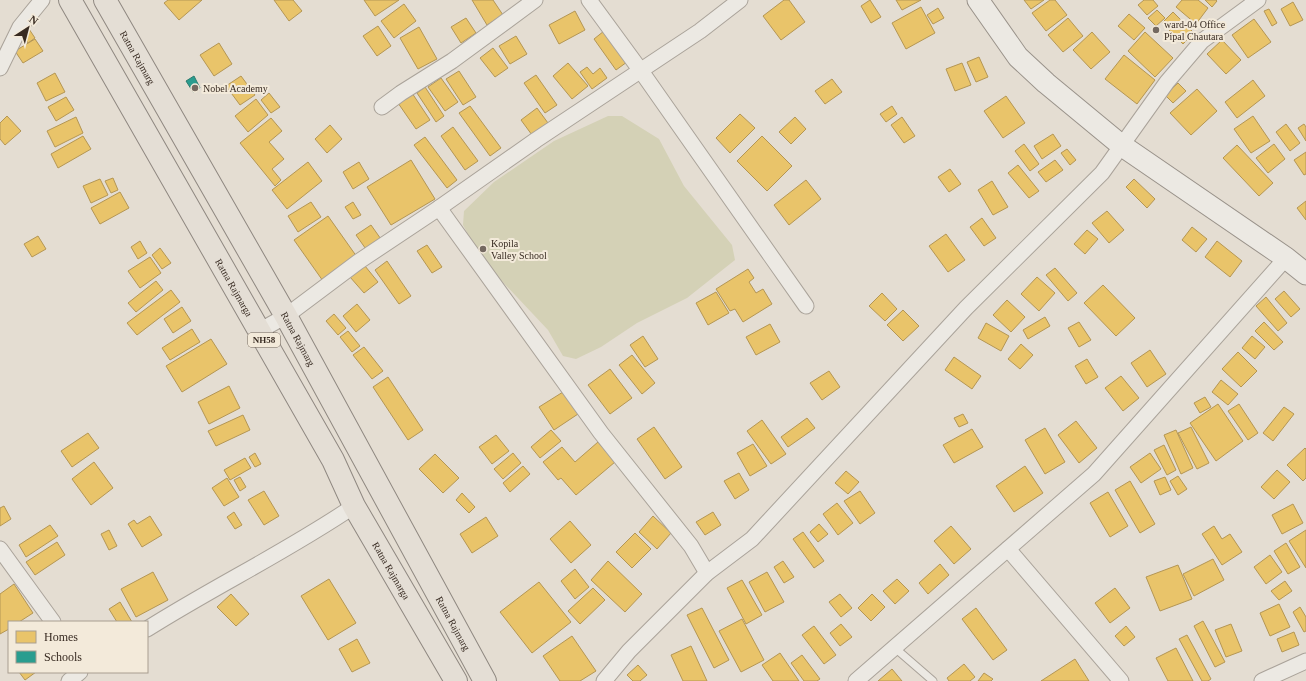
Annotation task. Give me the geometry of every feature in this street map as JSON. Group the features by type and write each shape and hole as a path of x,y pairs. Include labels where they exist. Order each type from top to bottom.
{"main road":[{"name":"Ratna Rajmarga","path":"70,0 333,460 354,506 456,681"},
{"name":"Ratna Rajmarg","path":"105,0 286,316 485,681"},
{"path":"978,0 1018,57 1046,84 1121,144 1286,258 1306,274"}],"street":[{"path":"0,68 20,27 42,0"},
{"path":"382,107 401,93 452,61 535,0"},
{"path":"589,0 641,71 806,306"},
{"path":"259,331 286,316 358,262 439,208 536,140 700,31 740,0"},
{"path":"604,681 629,651 707,573 752,539 966,308 1102,173 1121,144 1167,82 1202,42 1258,0"},
{"path":"439,208 601,433 691,546 707,573"},
{"path":"856,681 1094,474 1286,258"},
{"path":"148,628 236,576 322,528 354,506"},
{"path":"0,549 52,621"},
{"path":"1008,549 1121,681"},
{"path":"1262,681 1306,661"},
{"path":"69,681 79,673"}],"lane":[{"path":"895,648 933,681"}],"shaded area":[{"path":"608,116 622,116 659,139 684,186 732,245 735,260 687,298 637,323 601,347 576,359 563,356 548,330 482,260 463,225 464,211 494,182 554,141"}],"building: Homes":[{"path":"168,0 202,0 179,20 164,3"},
{"path":"274,0 293,0 302,11 289,21"},
{"path":"364,0 399,0 375,16"},
{"path":"472,0 493,0 503,15 487,25"},
{"path":"784,0 789,0 805,22 781,40 763,16"},
{"path":"870,0 881,17 871,23 861,6"},
{"path":"896,0 921,0 902,10"},
{"path":"1024,0 1044,0 1031,9"},
{"path":"1050,0 1055,0 1067,15 1046,31 1032,13"},
{"path":"1144,0 1153,0 1158,6 1147,15 1138,5"},
{"path":"1182,0 1198,0 1208,8 1196,24 1176,7"},
{"path":"1205,0 1216,0 1217,1 1212,7"},
{"path":"1293,2 1303,20 1290,26 1281,9"},
{"path":"404,4 416,21 394,38 381,21"},
{"path":"921,7 935,33 906,49 892,23"},
{"path":"938,8 944,18 933,24 927,15"},
{"path":"1269,9 1277,23 1272,26 1264,11"},
{"path":"1157,10 1165,18 1156,26 1148,18"},
{"path":"575,11 585,30 559,44 549,25"},
{"path":"1173,12 1194,33 1183,44 1162,23"},
{"path":"1129,14 1145,28 1134,40 1118,26"},
{"path":"466,18 476,33 461,43 451,27"},
{"path":"1068,18 1083,36 1063,52 1048,35"},
{"path":"1254,19 1271,42 1248,58 1232,35"},
{"path":"27,26 35,38 28,43 20,31"},
{"path":"378,26 391,46 377,56 363,36"},
{"path":"419,27 437,59 418,69 400,38"},
{"path":"604,31 627,62 616,70 594,39"},
{"path":"1092,32 1110,52 1091,69 1073,50"},
{"path":"1145,32 1173,58 1155,77 1128,51"},
{"path":"516,36 527,54 510,64 499,46"},
{"path":"35,39 43,51 23,63 15,51"},
{"path":"1222,40 1241,60 1226,74 1207,54"},
{"path":"219,43 232,64 214,76 200,55"},
{"path":"493,48 508,68 495,77 480,58"},
{"path":"1124,55 1155,80 1137,104 1105,79"},
{"path":"979,57 988,77 976,82 967,62"},
{"path":"568,63 588,86 572,99 553,76"},
{"path":"962,63 971,85 955,91 946,69"},
{"path":"587,67 593,74 600,68 607,78 592,89 580,72"},
{"path":"459,71 476,97 463,105 446,79"},
{"path":"55,73 65,92 46,101 37,83"},
{"path":"536,75 557,105 545,113 524,83"},
{"path":"241,76 255,95 240,105 226,86"},
{"path":"441,78 458,102 445,111 428,87"},
{"path":"832,79 842,92 825,104 815,91"},
{"path":"1253,80 1265,96 1237,118 1225,102"},
{"path":"1178,83 1186,91 1173,103 1165,95"},
{"path":"425,87 444,116 436,122 417,93"},
{"path":"1197,89 1217,111 1191,135 1170,113"},
{"path":"269,93 280,107 271,113 261,100"},
{"path":"412,93 430,120 416,129 398,103"},
{"path":"1006,96 1025,123 1003,138 984,111"},
{"path":"66,97 74,110 56,121 48,107"},
{"path":"256,99 268,115 248,132 235,116"},
{"path":"470,106 501,148 490,156 459,113"},
{"path":"892,106 897,114 886,122 880,114"},
{"path":"537,108 548,123 532,135 521,120"},
{"path":"740,114 755,128 730,153 716,138"},
{"path":"7,116 21,131 5,145 0,139 0,123"},
{"path":"1253,116 1270,141 1251,153 1234,129"},
{"path":"76,117 83,133 55,147 47,131"},
{"path":"795,117 806,129 791,144 779,132"},
{"path":"902,117 915,136 904,143 891,125"},
{"path":"271,118 282,131 269,142 284,159 272,169 281,180 275,186 240,143"},
{"path":"1286,124 1300,143 1290,151 1276,132"},
{"path":"1304,124 1306,127 1306,141 1298,128"},
{"path":"330,125 342,139 327,153 315,139"},
{"path":"453,127 478,161 465,170 441,136"},
{"path":"1053,134 1061,146 1042,159 1034,146"},
{"path":"83,136 91,149 58,168 51,154"},
{"path":"762,136 792,166 767,191 737,161"},
{"path":"425,137 457,180 447,188 414,145"},
{"path":"1024,144 1039,164 1030,171 1015,151"},
{"path":"1274,144 1285,159 1268,173 1256,158"},
{"path":"1237,145 1273,183 1259,196 1223,158"},
{"path":"1067,149 1076,160 1070,165 1061,153"},
{"path":"1306,152 1306,174 1304,175 1294,160"},
{"path":"411,160 435,199 391,225 367,187"},
{"path":"1055,160 1063,170 1046,182 1038,172"},
{"path":"308,162 322,181 287,209 272,190"},
{"path":"359,162 369,179 353,189 343,172"},
{"path":"1018,165 1039,191 1029,198 1008,173"},
{"path":"950,169 961,184 949,192 938,177"},
{"path":"113,178 118,190 111,193 105,181"},
{"path":"100,179 108,195 91,203 83,186"},
{"path":"1134,179 1155,199 1147,208 1126,187"},
{"path":"806,180 821,199 789,225 774,205"},
{"path":"992,181 1008,207 993,215 978,190"},
{"path":"120,192 129,208 100,224 91,208"},
{"path":"1306,201 1306,220 1297,208"},
{"path":"311,202 321,217 298,232 288,216"},
{"path":"353,202 361,215 353,219 345,207"},
{"path":"1107,211 1124,230 1109,243 1092,223"},
{"path":"328,216 357,257 323,281 294,240"},
{"path":"982,218 996,238 984,246 970,227"},
{"path":"371,225 383,242 368,252 356,235"},
{"path":"1192,227 1207,239 1196,252 1182,240"},
{"path":"1087,230 1098,239 1085,254 1074,244"},
{"path":"946,234 965,260 948,272 929,246"},
{"path":"38,236 46,249 32,257 24,244"},
{"path":"140,241 147,253 138,259 131,247"},
{"path":"1217,241 1242,261 1230,277 1205,257"},
{"path":"427,245 442,267 432,273 417,251"},
{"path":"160,248 171,263 162,269 152,255"},
{"path":"150,257 161,273 140,288 128,271"},
{"path":"387,261 411,296 399,304 375,270"},
{"path":"365,266 378,282 364,293 350,277"},
{"path":"1055,268 1077,293 1068,301 1046,275"},
{"path":"748,269 754,278 749,282 756,293 763,289 772,304 743,322 735,309 730,311 716,289"},
{"path":"1037,277 1055,293 1039,311 1021,294"},
{"path":"156,281 163,290 136,312 128,303"},
{"path":"1103,285 1135,318 1116,336 1084,303"},
{"path":"171,290 180,302 137,335 127,323"},
{"path":"1284,291 1300,309 1291,317 1275,299"},
{"path":"716,292 729,313 708,325 696,303"},
{"path":"882,293 897,309 885,321 869,306"},
{"path":"1266,297 1287,323 1278,331 1256,306"},
{"path":"1007,300 1025,317 1011,332 993,315"},
{"path":"357,304 370,320 356,332 343,316"},
{"path":"182,307 191,321 173,333 164,319"},
{"path":"903,310 919,326 903,341 887,325"},
{"path":"334,314 346,328 338,335 326,321"},
{"path":"1045,317 1050,326 1028,339 1023,330"},
{"path":"1079,322 1091,340 1079,347 1068,328"},
{"path":"1264,322 1283,342 1274,350 1255,331"},
{"path":"986,323 1009,336 1001,351 978,338"},
{"path":"770,324 780,342 756,355 746,337"},
{"path":"192,329 200,342 170,360 162,348"},
{"path":"348,331 360,346 352,352 340,337"},
{"path":"643,336 658,359 645,367 630,345"},
{"path":"1252,336 1265,347 1255,359 1242,348"},
{"path":"211,339 227,364 182,392 166,366"},
{"path":"1021,344 1033,355 1020,369 1008,359"},
{"path":"364,347 383,371 372,379 353,355"},
{"path":"1150,350 1166,374 1147,387 1131,363"},
{"path":"1238,352 1257,371 1241,387 1222,369"},
{"path":"632,355 655,383 642,394 619,365"},
{"path":"954,357 981,376 972,389 945,370"},
{"path":"1087,359 1098,377 1086,384 1075,366"},
{"path":"610,369 632,398 610,414 588,385"},
{"path":"829,371 840,387 822,400 810,383"},
{"path":"1121,376 1139,398 1123,411 1105,388"},
{"path":"388,377 423,430 408,440 373,387"},
{"path":"1221,380 1238,394 1228,405 1212,392"},
{"path":"229,386 240,408 209,424 198,402"},
{"path":"563,392 578,414 554,430 539,407"},
{"path":"1205,397 1211,407 1200,413 1194,403"},
{"path":"1218,404 1243,441 1216,461 1190,423"},
{"path":"1239,404 1258,433 1248,440 1228,411"},
{"path":"1284,407 1294,414 1273,441 1263,433"},
{"path":"963,414 968,423 959,427 954,418"},
{"path":"243,415 250,430 216,446 208,431"},
{"path":"807,418 815,428 788,447 781,437"},
{"path":"762,420 786,454 771,464 747,431"},
{"path":"1076,421 1097,448 1079,463 1058,435"},
{"path":"654,427 682,467 665,479 637,439"},
{"path":"1191,427 1209,463 1197,469 1178,433"},
{"path":"1045,428 1065,462 1045,474 1025,440"},
{"path":"972,429 983,447 954,463 943,445"},
{"path":"551,430 561,441 540,458 531,447"},
{"path":"1176,430 1193,468 1181,474 1164,435"},
{"path":"88,433 99,448 72,467 61,451"},
{"path":"496,435 509,451 492,464 479,447"},
{"path":"598,442 615,462 576,495 561,478 558,480 543,462 562,447 575,462"},
{"path":"753,444 767,466 750,476 737,453"},
{"path":"1164,445 1176,470 1167,475 1154,450"},
{"path":"1305,448 1306,478 1303,481 1287,465"},
{"path":"255,453 261,464 255,467 249,457"},
{"path":"513,453 521,463 503,479 494,469"},
{"path":"1150,453 1161,469 1141,483 1130,467"},
{"path":"435,454 459,478 443,493 419,469"},
{"path":"245,458 251,468 230,480 224,470"},
{"path":"94,462 113,488 91,505 72,479"},
{"path":"523,466 530,474 510,492 503,483"},
{"path":"1025,466 1043,493 1014,512 996,486"},
{"path":"1277,470 1290,482 1274,499 1261,487"},
{"path":"846,471 859,482 848,494 835,483"},
{"path":"739,473 749,490 735,499 724,481"},
{"path":"1178,476 1187,489 1178,495 1170,481"},
{"path":"240,477 246,487 240,491 234,480"},
{"path":"1165,477 1171,490 1160,495 1154,481"},
{"path":"227,478 239,497 224,506 212,488"},
{"path":"1130,481 1155,524 1140,533 1115,490"},
{"path":"264,491 279,516 264,525 248,500"},
{"path":"860,491 875,513 860,524 844,501"},
{"path":"1108,492 1128,526 1110,537 1090,503"},
{"path":"462,493 475,507 469,513 456,500"},
{"path":"837,503 853,523 838,535 823,514"},
{"path":"1293,504 1303,523 1282,534 1272,515"},
{"path":"4,506 11,519 0,526 0,508"},
{"path":"234,512 242,525 235,529 227,517"},
{"path":"713,512 721,525 705,535 696,522"},
{"path":"150,516 162,535 142,547 128,524 134,520 137,524"},
{"path":"653,516 671,533 657,549 639,532"},
{"path":"486,517 498,536 472,553 460,534"},
{"path":"570,521 591,545 571,563 550,539"},
{"path":"819,524 828,534 818,542 810,532"},
{"path":"50,525 58,536 26,557 19,545"},
{"path":"951,526 971,549 954,564 934,541"},
{"path":"1214,526 1222,539 1230,534 1242,552 1222,565 1202,534"},
{"path":"109,530 117,546 109,550 101,534"},
{"path":"1306,530 1306,568 1289,541"},
{"path":"803,532 824,561 814,568 793,539"},
{"path":"635,533 651,549 632,568 616,552"},
{"path":"57,542 65,555 35,575 26,562"},
{"path":"1286,543 1300,567 1288,574 1274,551"},
{"path":"1270,555 1282,572 1266,584 1254,567"},
{"path":"1213,559 1224,580 1194,596 1183,574"},
{"path":"608,561 642,594 625,612 591,580"},
{"path":"783,561 794,577 784,583 774,567"},
{"path":"940,564 949,575 928,594 919,583"},
{"path":"1178,565 1192,599 1160,611 1146,577"},
{"path":"575,569 589,587 575,599 561,581"},
{"path":"153,572 168,600 136,617 121,589"},
{"path":"767,572 784,602 765,612 749,582"},
{"path":"329,579 356,623 328,640 301,596"},
{"path":"897,579 909,591 895,604 883,591"},
{"path":"742,580 762,615 746,624 727,588"},
{"path":"1285,581 1292,591 1279,600 1271,591"},
{"path":"539,582 571,622 532,653 500,612"},
{"path":"14,584 33,613 21,621 8,621 8,630 0,634 0,594"},
{"path":"593,588 605,600 580,624 568,611"},
{"path":"1115,588 1130,608 1110,623 1095,603"},
{"path":"231,594 249,614 236,626 217,607"},
{"path":"840,594 852,608 841,617 829,602"},
{"path":"872,594 885,607 871,621 858,608"},
{"path":"120,602 131,621 116,621 109,609"},
{"path":"1279,604 1290,627 1270,636 1260,613"},
{"path":"1300,607 1306,617 1306,631 1304,632 1293,612"},
{"path":"702,608 729,660 714,668 687,615"},
{"path":"976,608 1007,650 993,660 962,619"},
{"path":"742,619 764,660 741,672 719,631"},
{"path":"1203,621 1225,662 1215,667 1194,626"},
{"path":"841,624 852,637 840,646 830,633"},
{"path":"1231,624 1242,651 1226,657 1215,630"},
{"path":"814,626 836,655 824,664 802,635"},
{"path":"1126,626 1135,637 1124,646 1115,636"},
{"path":"1294,632 1299,645 1282,652 1277,639"},
{"path":"1187,635 1211,679 1208,681 1202,681 1179,639"},
{"path":"572,636 596,671 580,681 560,681 543,656"},
{"path":"357,639 370,663 352,672 339,649"},
{"path":"691,646 707,681 683,681 671,655"},
{"path":"1176,648 1193,681 1168,681 1156,658"},
{"path":"780,653 799,681 773,681 762,665"},
{"path":"802,655 820,679 817,681 804,681 791,663"},
{"path":"1075,659 1089,681 1041,681"},
{"path":"964,664 975,677 970,681 949,681 947,678"},
{"path":"638,665 647,675 640,681 633,681 627,675"},
{"path":"892,669 902,681 878,681"},
{"path":"20,673 35,673 25,680"},
{"path":"984,673 993,679 991,681 978,681"}],"building: Schools":[{"path":"194,76 200,88 193,92 186,81"}],"place":[{"name":"ward-04 Office Pipal Chautara","path":"1156,30"},
{"name":"Nobel Academy","path":"195,88"},
{"name":"Kopila Valley School","path":"483,249"}]}
